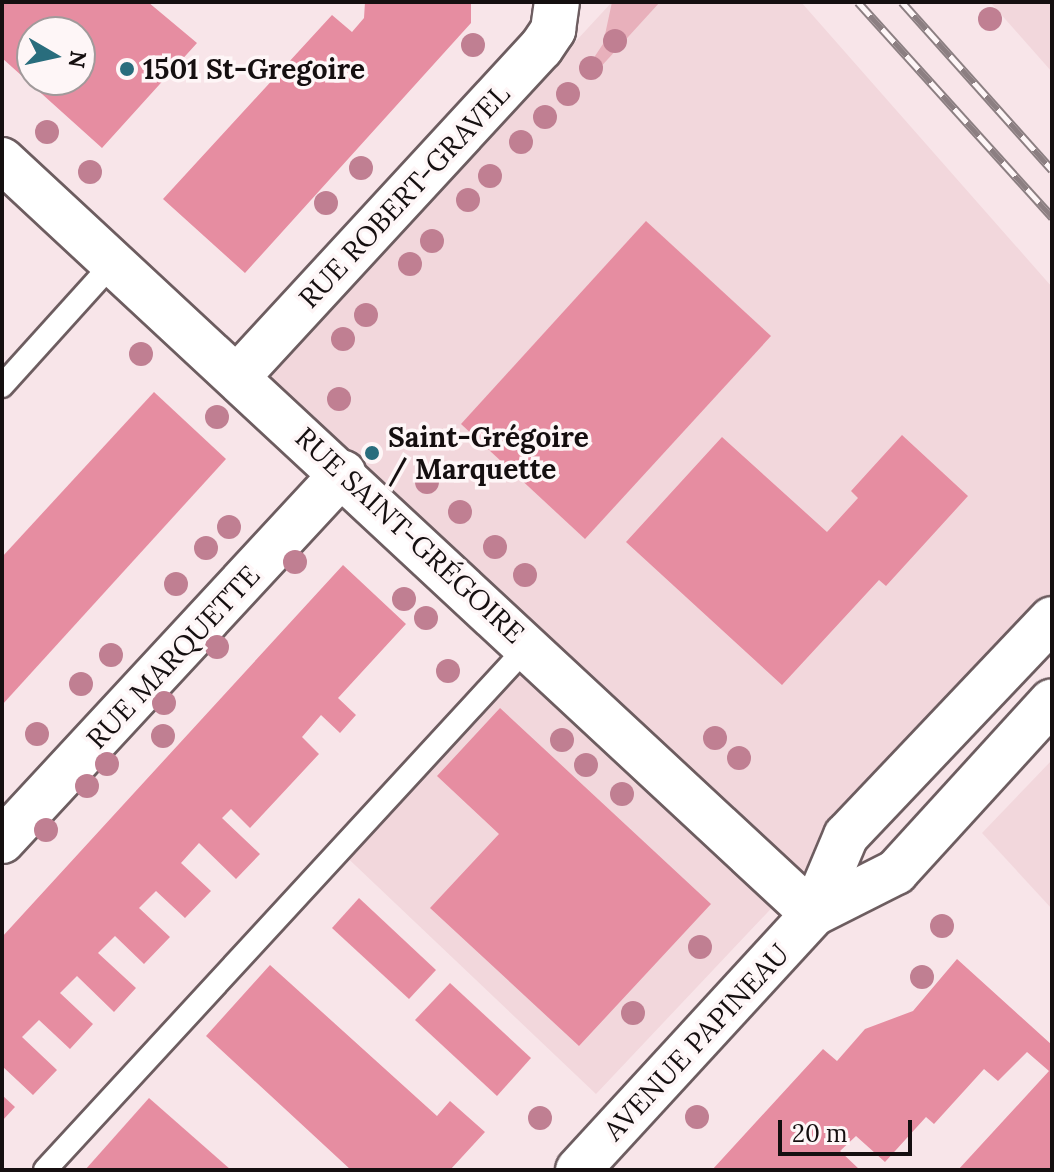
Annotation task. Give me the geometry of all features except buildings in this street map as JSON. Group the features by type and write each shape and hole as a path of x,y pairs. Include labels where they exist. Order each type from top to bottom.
{"street":[{"name":"RUE ROBERT-GRAVEL","path":"238,376 541,48 553,30 557,5"},
{"name":"RUE SAINT-GRÉGOIRE","path":"2,160 529,645 813,914"},
{"name":"RUE MARQUETTE","path":"2,841 343,473"},
{"name":"AVENUE PAPINEAU","path":"578,1170 813,914 846,836 1052,619"},
{"name":"AVENUE PAPINEAU","path":"813,914 896,872 1052,701"}],"lane":[{"path":"2,386 114,262"},
{"path":"45,1170 529,645"}],"shaded area":[{"path":"612,2 801,2 1052,287 1052,611 596,1094 336,847 516,648 249,395"},
{"path":"612,2 660,2 597,71 589,65 603,44"},
{"path":"990,2 1052,2 1052,72"},
{"path":"1052,760 1052,909 982,833"}],"railway":[{"path":"858,2 1052,217"},
{"path":"902,2 1052,170"}],"place":[{"name":"1501 St-Gregoire","path":"127,69"},
{"name":"Saint-Grégoire / Marquette","path":"372,453"}]}
